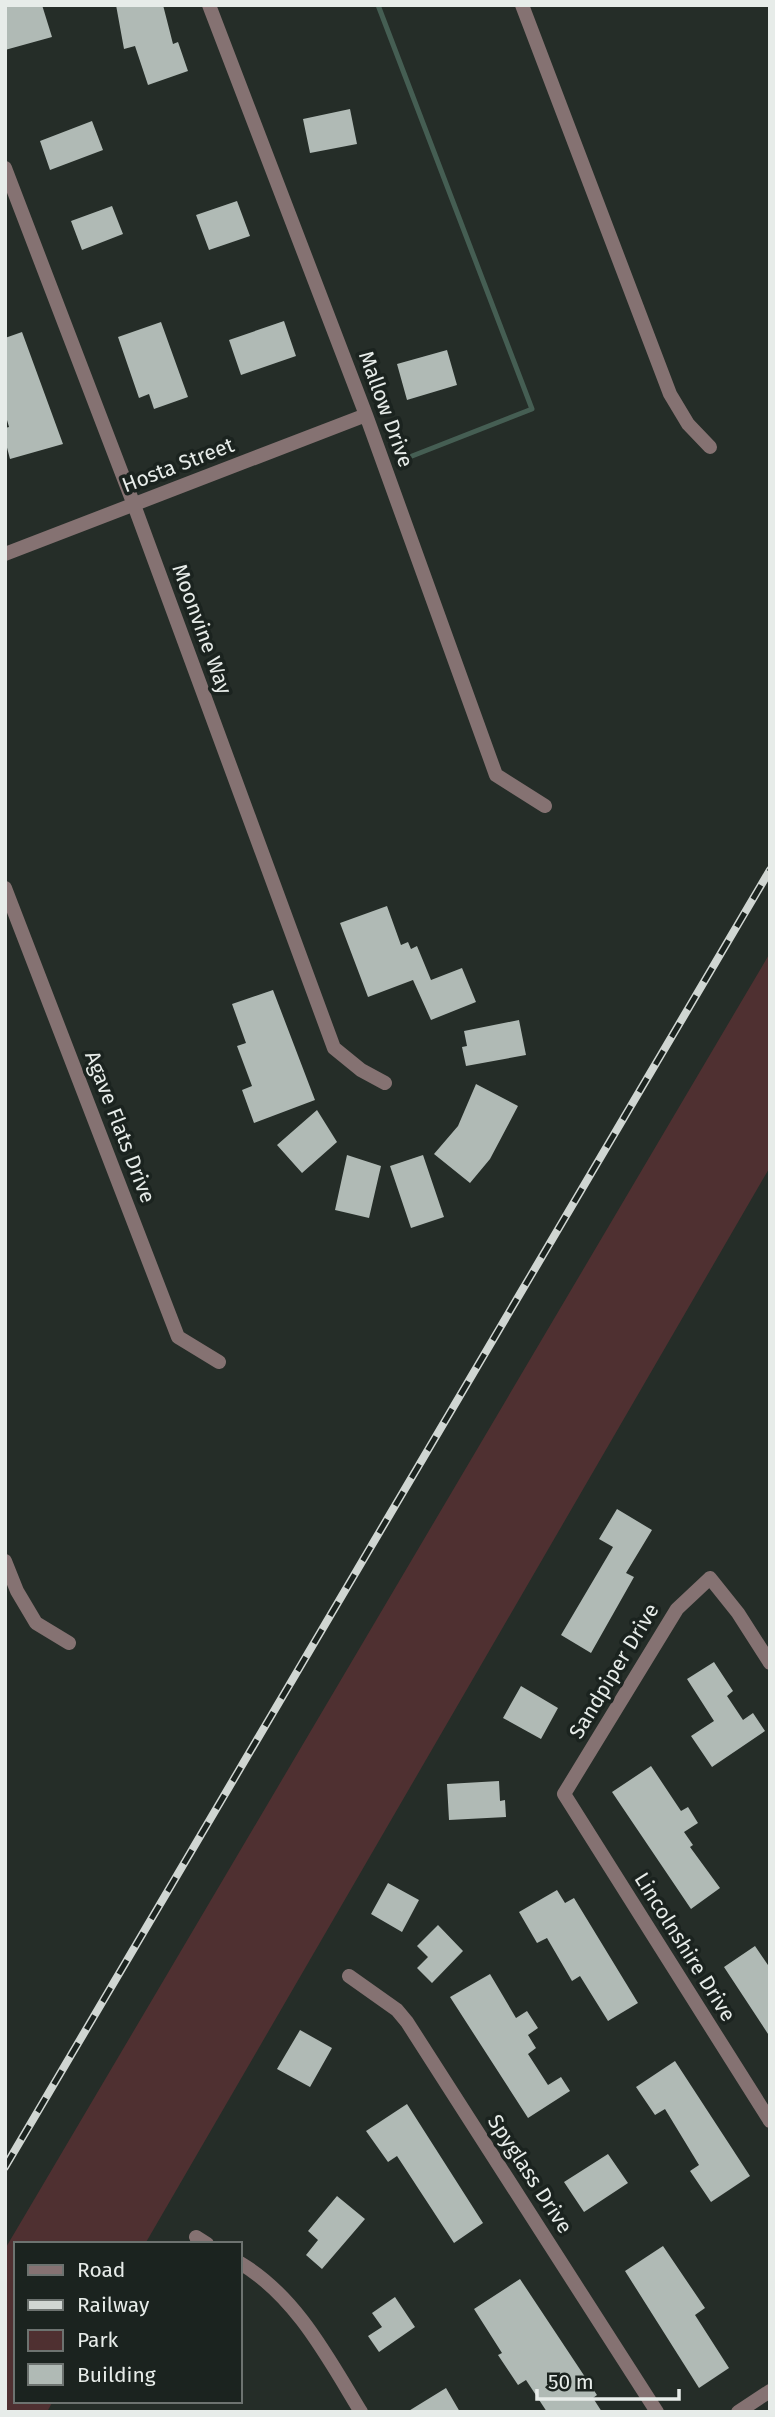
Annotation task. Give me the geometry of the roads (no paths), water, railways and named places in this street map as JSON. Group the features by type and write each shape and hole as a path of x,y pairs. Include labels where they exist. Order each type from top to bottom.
{"street":[{"name":"Mallow Drive","path":"209,5 366,415 496,775 545,806"},
{"path":"522,5 670,394 688,424 710,447"},
{"name":"Moonvine Way","path":"5,168 134,505 334,1048 361,1070 385,1083"},
{"name":"Hosta Street","path":"5,554 366,415"},
{"name":"Agave Flats Drive","path":"5,888 178,1337 219,1362"},
{"path":"5,1561 17,1591 36,1623 69,1643"},
{"name":"Sandpiper Drive","path":"564,1794 677,1609 710,1578 738,1613 770,1663"},
{"name":"Lincolnshire Drive","path":"564,1794 770,2121"},
{"name":"Spyglass Drive","path":"349,1976 397,2010 407,2022 657,2412"},
{"path":"242,2264 269,2283 287,2302 321,2346 361,2412"},
{"path":"738,2412 770,2391"}],"waterway":[{"path":"378,5 532,409 407,458"}],"railway":[{"path":"5,2167 770,870"}]}
